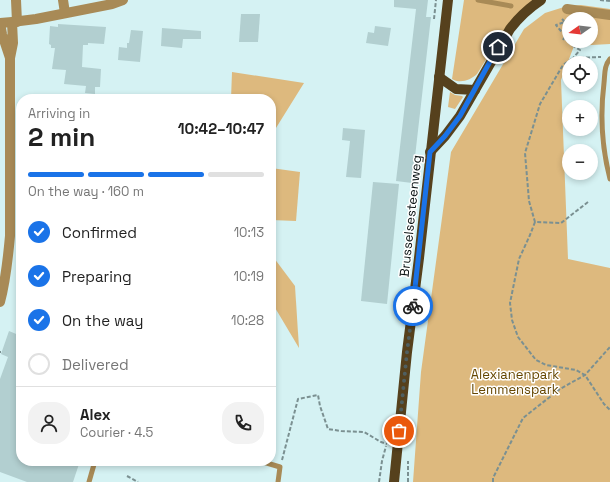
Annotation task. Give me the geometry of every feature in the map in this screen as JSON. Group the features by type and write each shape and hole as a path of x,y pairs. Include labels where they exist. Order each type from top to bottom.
{"main road":[{"name":"Brusselsesteenweg","path":"394,482 407,352 448,0"},
{"path":"430,152 445,136 460,116 498,47 516,21 526,10 542,0"},
{"path":"439,77 456,89 475,90"}],"street":[{"path":"0,302 8,260 10,236 10,58 13,43 16,0"},
{"path":"64,0 65,13"},
{"path":"10,58 0,23 65,13 112,4 123,0"},
{"path":"568,10 610,15"}],"lane":[{"path":"478,0 511,6"},
{"path":"610,59 606,64 602,95 602,118 603,144 610,179"},
{"path":"89,482 94,466"},
{"path":"276,466 280,467 278,482"}],"path":[{"path":"435,4 436,0"},
{"path":"600,0 610,1"},
{"path":"562,23 556,25 562,32"},
{"path":"575,56 580,50 577,48"},
{"path":"598,57 603,57"},
{"path":"562,66 540,104 525,153 529,201 535,222 519,259 510,303 512,320 518,337 536,360 546,365 576,370 585,375 604,404 610,410"},
{"path":"535,222 561,223 588,202"},
{"path":"493,482 493,478 523,418 560,389 585,375 610,347"},
{"path":"280,467 298,399 318,395 328,429 364,432 381,442 398,447"},
{"path":"127,476 138,482"}],"green space":[{"path":"464,0 534,0 507,26 477,74 469,80 458,81 452,79"},
{"name":"Alexianenpark Lemmenspark","path":"581,5 610,9 610,44 598,45 598,12 562,12 562,48 573,48 570,56 562,56 561,80 564,144 562,144 562,180 565,180 568,259 610,268 610,482 413,482 421,372 451,152 524,29 545,13 564,7"},
{"path":"232,72 304,83 276,128 276,94 231,94"},
{"path":"450,92 463,97 455,109 448,107"},
{"path":"276,169 300,172 296,221 276,220"},
{"path":"276,261 295,286 299,348 276,309"}],"building":[{"path":"394,0 428,0 426,17 431,17 412,183 396,181 416,9 394,7"},
{"path":"241,14 260,14 258,42 239,42"},
{"path":"58,24 106,27 104,44 88,43 88,45 83,45 82,67 101,69 100,87 95,87 95,94 85,93 86,86 64,84 66,70 52,69 55,48 51,48 51,45 49,44 50,26 58,27"},
{"path":"375,26 391,28 388,46 366,43 368,32 374,33"},
{"path":"162,28 201,31 201,39 183,39 182,48 161,46"},
{"path":"131,30 143,31 140,62 118,60 119,47 127,48"},
{"path":"343,128 365,130 361,178 346,177 350,141 342,140"},
{"path":"373,182 399,184 387,304 361,301"},
{"path":"9,331 16,334 16,466 78,466 73,482 27,482 0,472 0,379 8,357 1,354"}],"way so far":[{"path":"399,431 413,306"}],"route":[{"path":"413,306 430,152 445,136 460,116 498,47"}]}
